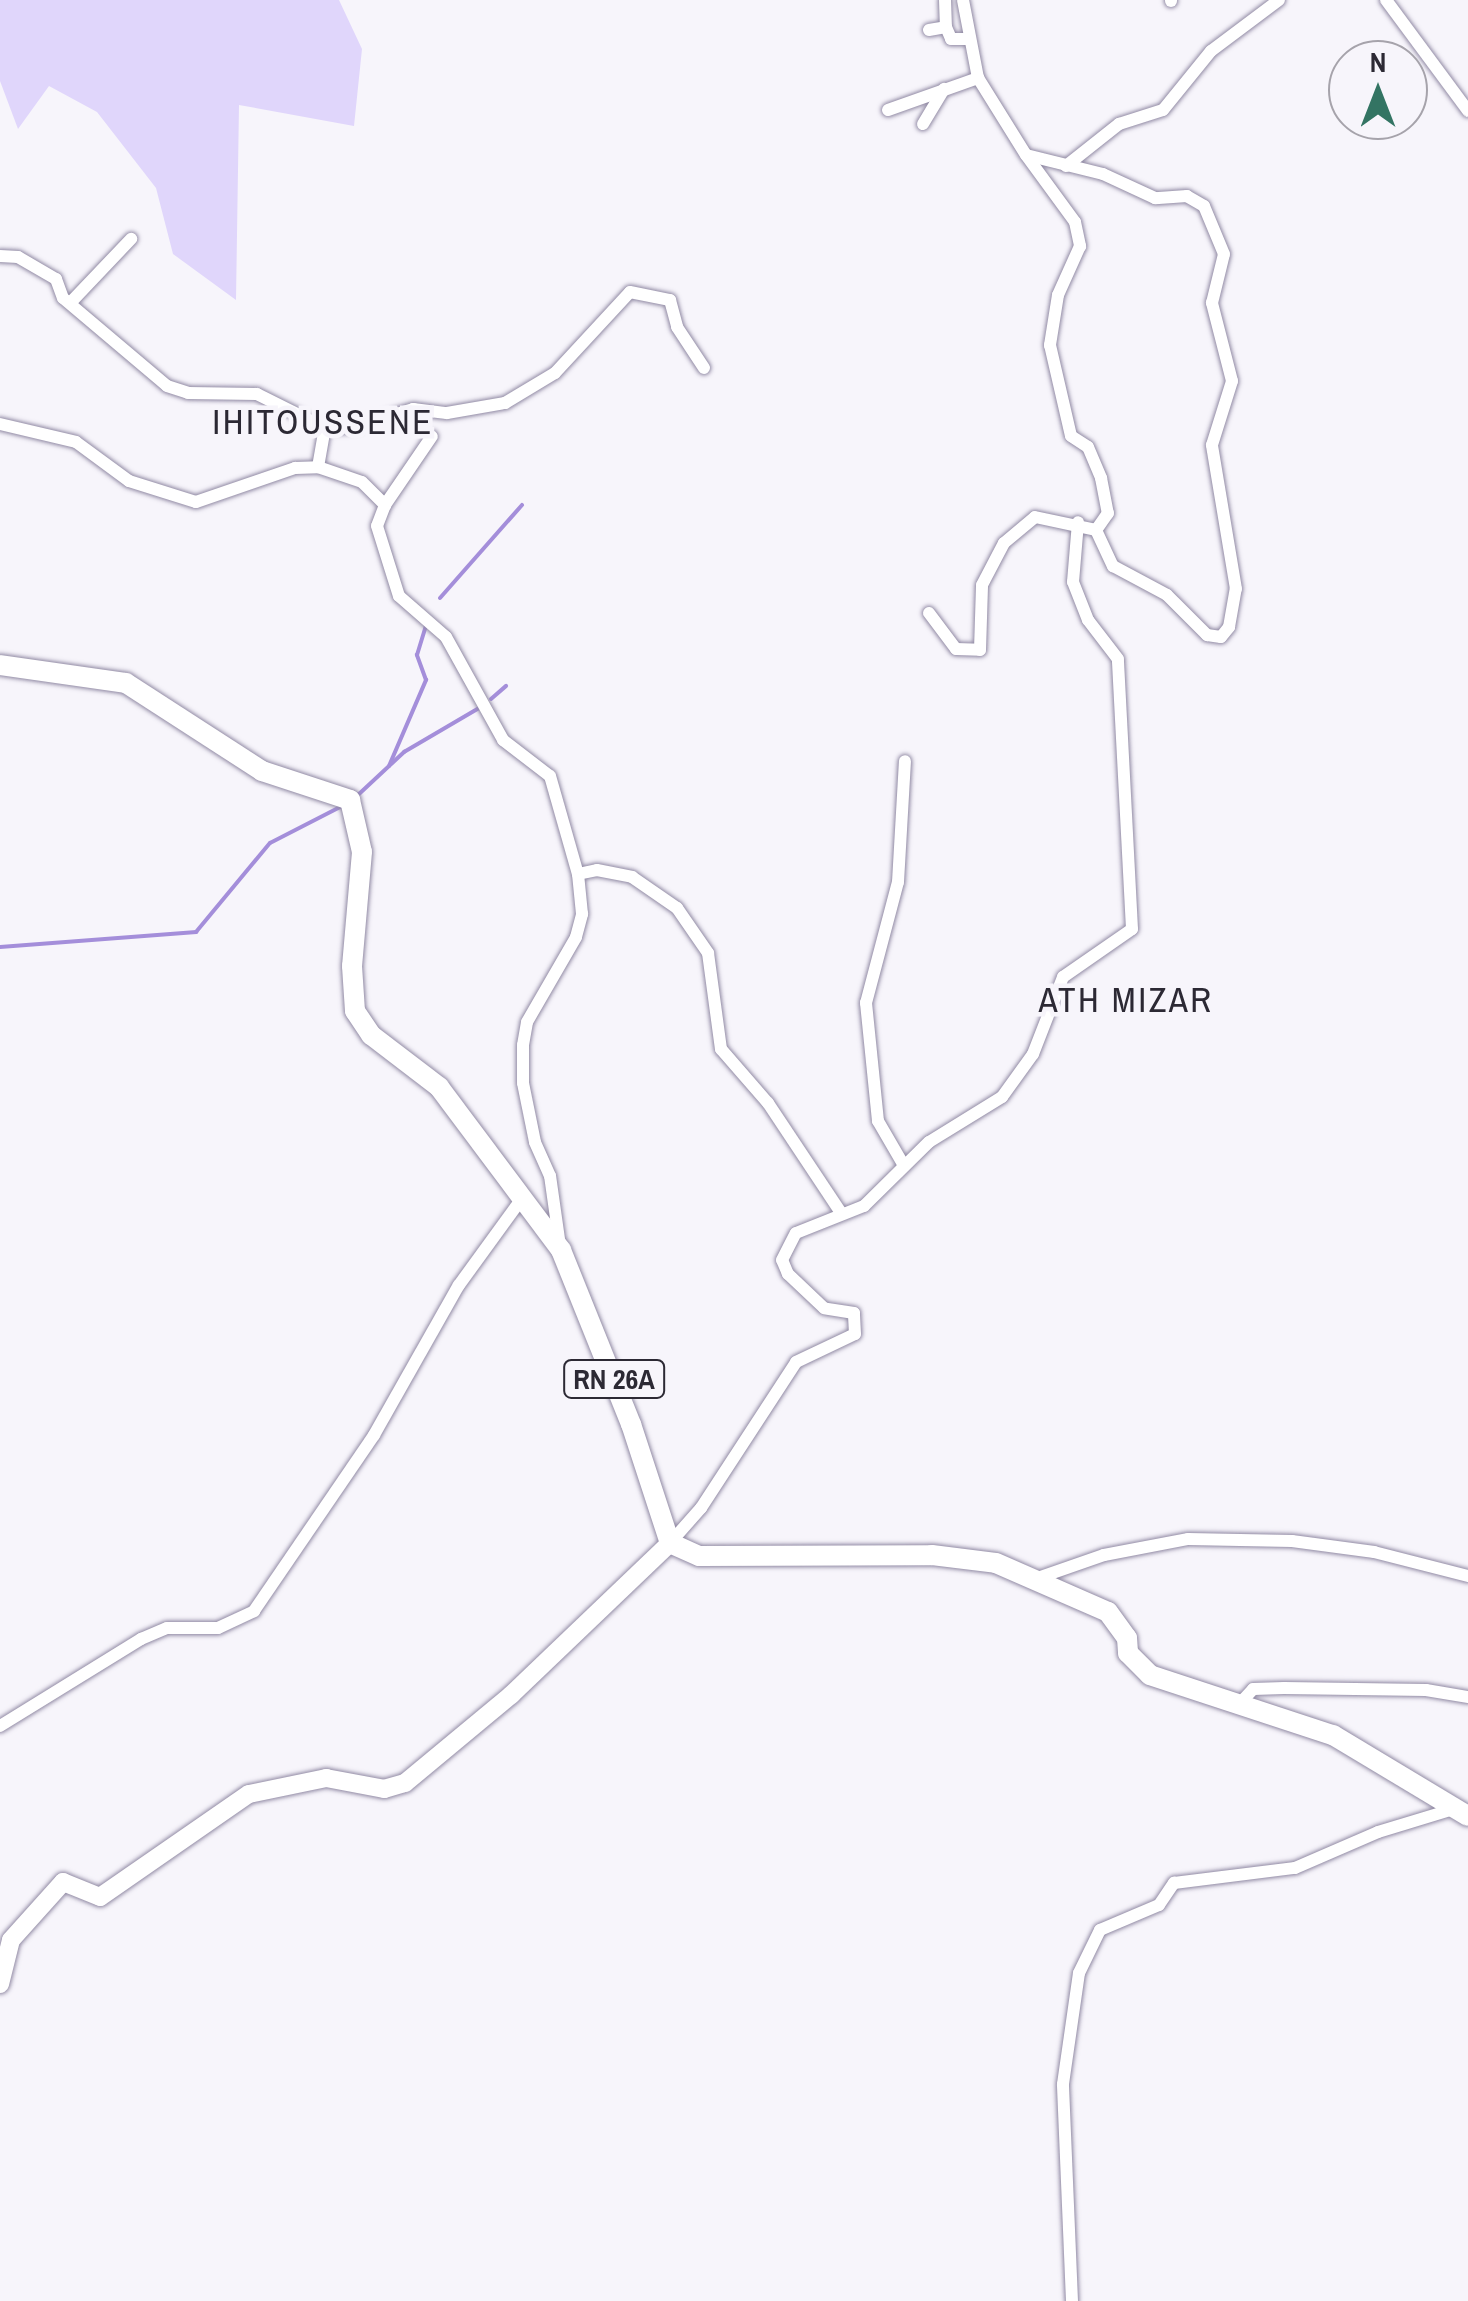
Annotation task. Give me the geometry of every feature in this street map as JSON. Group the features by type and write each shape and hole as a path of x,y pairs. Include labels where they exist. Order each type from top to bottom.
{"main road":[{"name":"RN 26A","path":"5,664 126,683 165,702 262,771 336,790 350,800 362,852 352,966 355,1010 371,1035 439,1087 561,1250 631,1424 670,1544"},
{"path":"670,1544 700,1556 932,1555 996,1563 1108,1612 1127,1638 1128,1653 1150,1676 1242,1701 1333,1735 1464,1812"}],"street":[{"path":"945,0 951,39 968,39"},
{"path":"963,0 978,78 1075,222 1080,246 1058,294 1050,345 1071,436 1088,447 1101,478 1108,513 1096,530"},
{"path":"1066,166 1119,124 1163,110 1211,51 1279,0"},
{"path":"1386,0 1399,12 1468,111"},
{"path":"929,30 946,26"},
{"path":"888,110 978,78"},
{"path":"923,124 944,90"},
{"path":"929,613 956,649 980,650 982,585 1004,543 1035,517 1078,522 1096,530 1112,566 1167,595 1208,636 1221,637 1236,588 1212,445 1232,381 1212,303 1224,254 1204,206 1187,196 1154,198 1104,174 1026,154"},
{"path":"72,302 130,239"},
{"path":"0,256 35,265 56,279 63,298 166,386 257,394 326,428 353,427 413,409 446,414 504,403 555,373 630,292 670,300 677,327 704,368"},
{"path":"0,424 76,442 128,481 196,502 294,468 318,467 362,482 385,505"},
{"path":"318,467 326,428"},
{"path":"432,436 385,505 377,526 399,596 446,637 503,740 550,776 578,874 582,914 576,937 526,1022 523,1045 523,1082 535,1142 550,1176 561,1250"},
{"path":"0,1984 10,1940 63,1882 100,1897 250,1794 326,1778 384,1789 405,1783 512,1695 670,1544 702,1508 796,1362 855,1334 854,1313 807,1298 782,1260 796,1233 864,1206 903,1164 1018,1082 1063,978 1132,929 1118,659 1088,620 1074,582 1078,522"},
{"path":"903,1164 878,1121 866,1003 898,882 906,761"},
{"path":"578,874 613,871 632,877 678,908 708,953 722,1048 768,1102 841,1213"},
{"path":"0,1726 140,1639 167,1628 218,1628 254,1611 374,1435 458,1285 524,1198"},
{"path":"1033,1580 1104,1555 1188,1540 1324,1545 1468,1576"},
{"path":"1242,1701 1253,1689 1284,1688 1426,1690 1468,1697"},
{"path":"1072,2301 1063,2084 1079,1974 1100,1930 1159,1906 1174,1883 1295,1868 1378,1832 1464,1812"}],"shaded area":[{"path":"0,0 339,0 362,49 354,126 239,105 236,300 173,254 156,188 97,112 49,86 18,129 0,81"}],"waterway":[{"path":"440,598 522,505"},
{"path":"389,766 426,680 417,655 427,623"},
{"path":"491,699 506,686"},
{"path":"359,794 404,752 479,708"},
{"path":"0,947 196,932 270,843 342,806"}],"district":[{"name":"IHITOUSSENE","path":"323,422"},
{"name":"ATH MIZAR","path":"1126,1000"}]}
